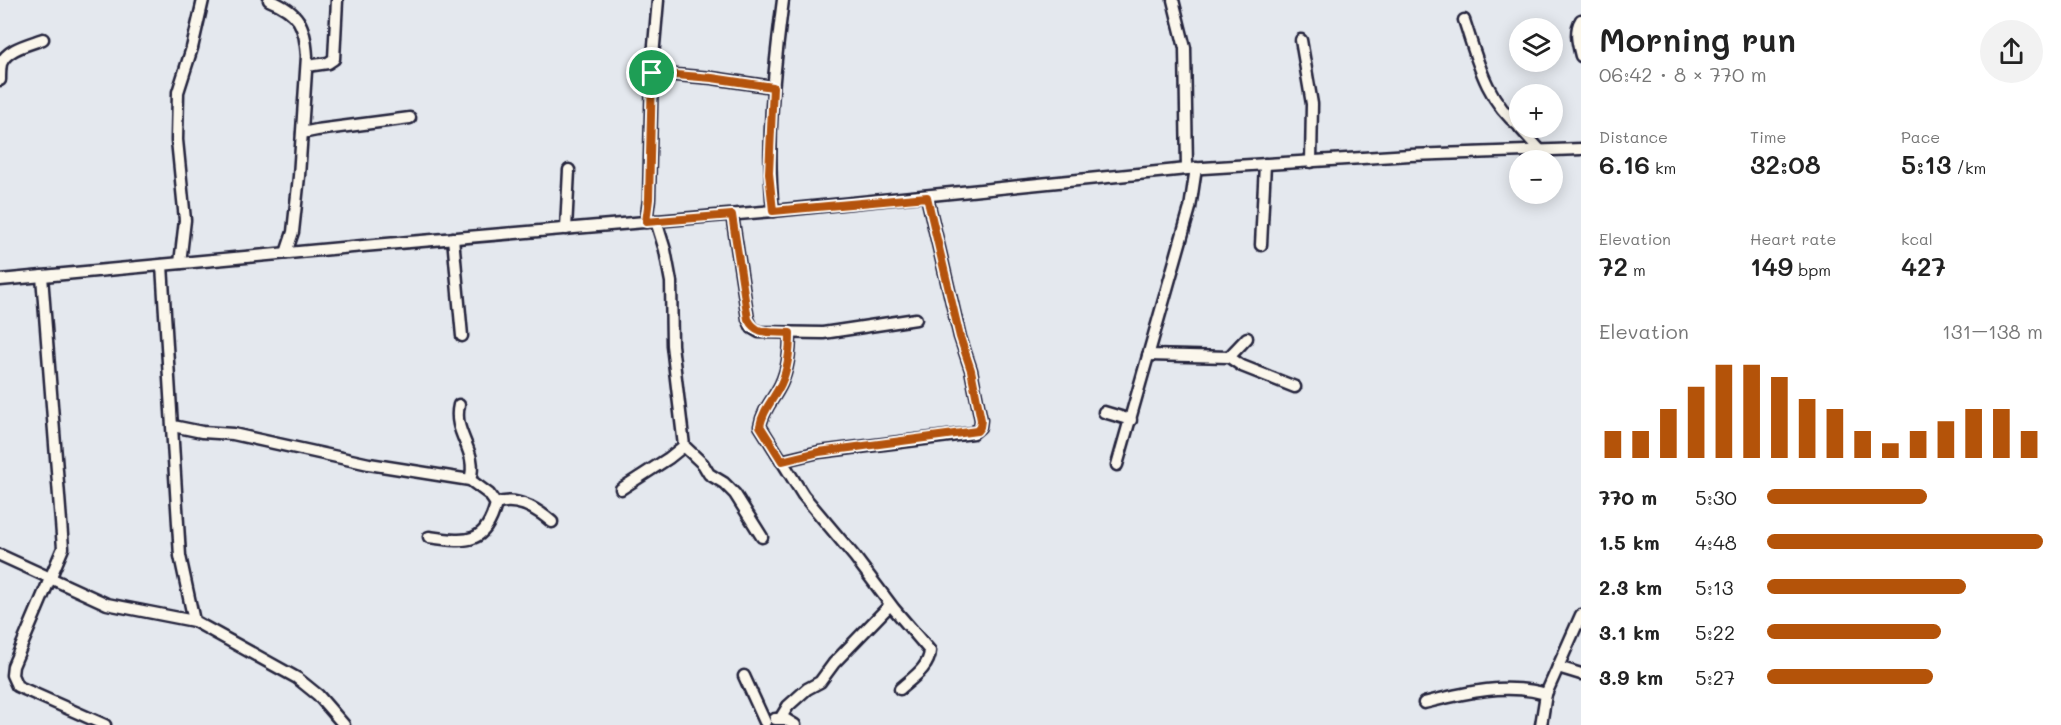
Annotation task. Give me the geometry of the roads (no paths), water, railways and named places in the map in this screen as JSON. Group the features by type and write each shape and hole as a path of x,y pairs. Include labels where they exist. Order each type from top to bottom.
{"street":[{"path":"180,263 184,220 177,140 178,92 192,48 203,0"},
{"path":"270,0 284,6 299,19 306,40 307,66 293,232 286,253"},
{"path":"307,66 328,63 334,59 337,0"},
{"path":"658,0 652,73 649,199 651,221 665,250 671,282 672,345 684,446 703,464 709,474 724,483 735,494 762,537"},
{"path":"773,211 769,173 773,87 783,0"},
{"path":"1118,465 1190,208 1192,169 1185,48 1173,0"},
{"path":"1464,20 1487,88 1499,107 1509,117"},
{"path":"1581,20 1578,24 1577,36 1581,56"},
{"path":"0,80 1,64 7,56 43,39"},
{"path":"1301,40 1312,104 1311,162"},
{"path":"652,73 712,78 773,87"},
{"path":"302,134 410,118"},
{"path":"1530,138 1540,150 1581,149"},
{"path":"0,280 927,197 1192,169 1410,154 1509,151"},
{"path":"1261,245 1264,165"},
{"path":"566,229 569,170"},
{"path":"782,461 840,449 973,433 980,427 981,420 971,370 960,337 927,197"},
{"path":"732,215 748,319 752,328 759,332 822,333 916,319"},
{"path":"293,232 305,252"},
{"path":"453,238 462,336"},
{"path":"162,265 180,555 194,621"},
{"path":"42,276 63,548 13,666 12,675 17,686 105,725"},
{"path":"790,333 788,361 781,384 766,408 760,426 803,495 855,556 890,604 930,651 930,659 923,669 900,689"},
{"path":"1229,357 1248,338"},
{"path":"1148,355 1229,357 1242,366 1295,387"},
{"path":"459,405 457,414 460,434 469,448 472,462 470,480"},
{"path":"1104,412 1131,420"},
{"path":"173,426 202,432 233,434 369,464 470,480 489,494 496,504 493,517 485,531 474,539 461,541 429,537"},
{"path":"621,489 684,446"},
{"path":"496,504 516,502 529,506 552,522"},
{"path":"0,555 107,604 194,621 297,678 318,695 344,725"},
{"path":"744,676 763,724 780,718 788,706 807,689 820,682 834,663 890,604"},
{"path":"1541,725 1546,694 1581,615"},
{"path":"1558,668 1581,674"},
{"path":"1424,703 1463,693 1508,688 1528,689 1546,694"},
{"path":"780,718 795,725"}]}
